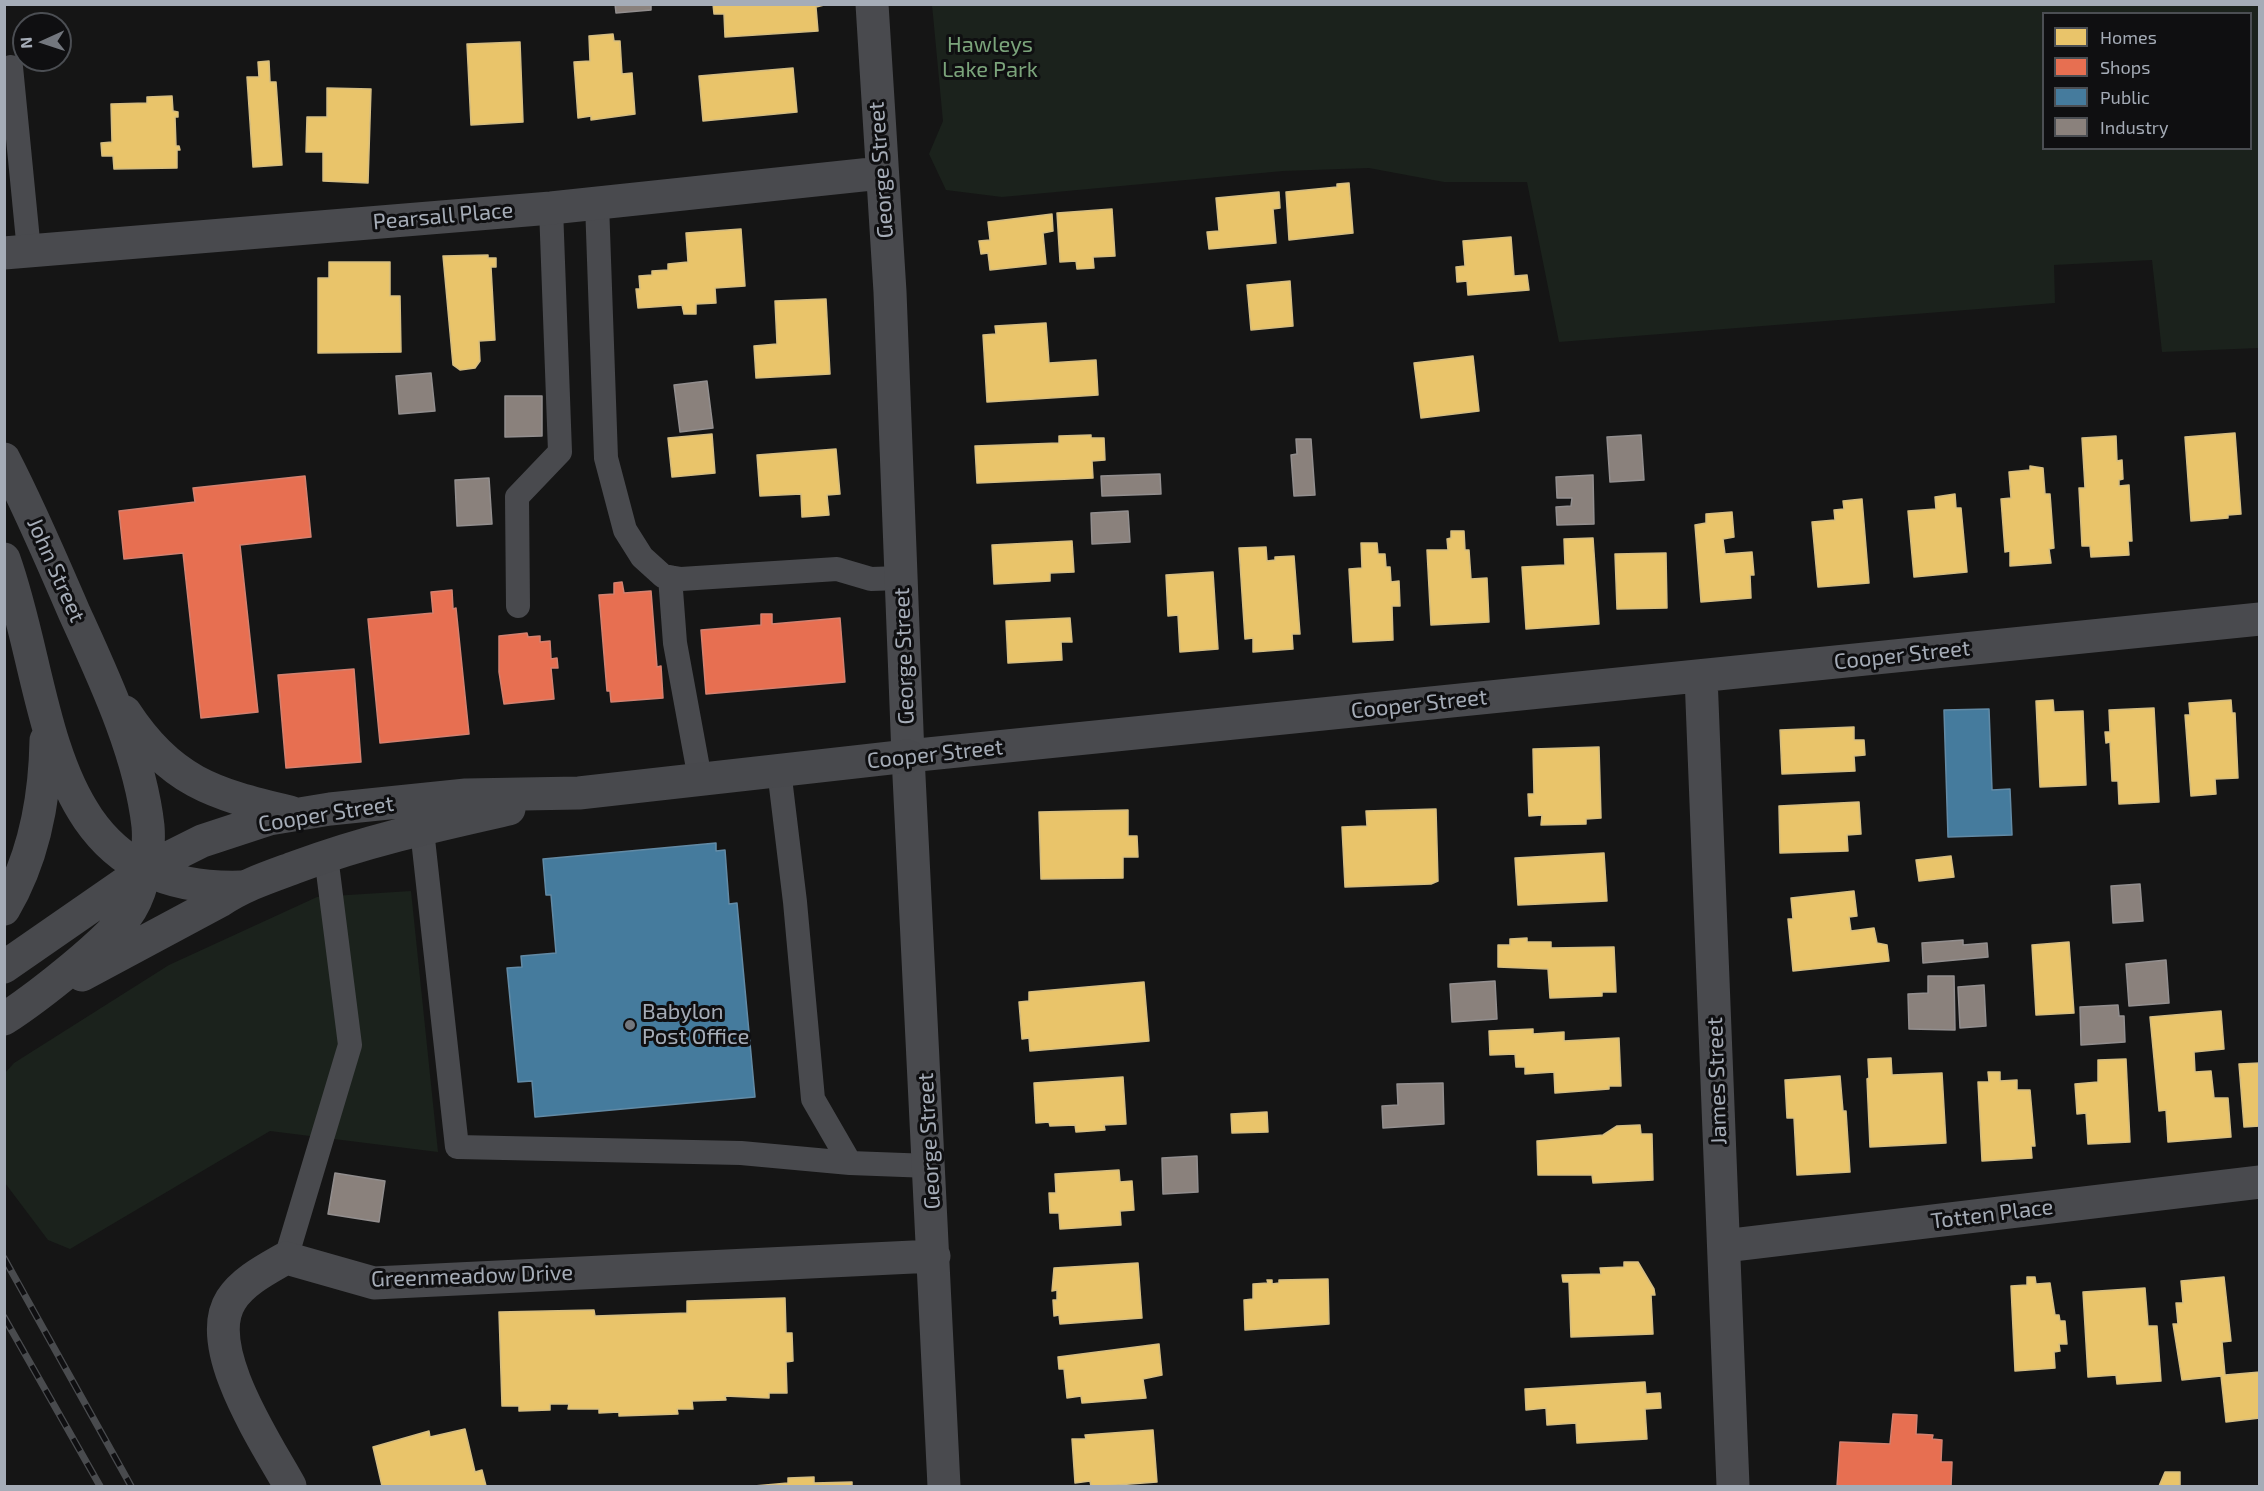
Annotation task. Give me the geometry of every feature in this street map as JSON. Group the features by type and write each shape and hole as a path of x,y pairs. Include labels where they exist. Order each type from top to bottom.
{"street":[{"name":"George Street","path":"872,4 880,173 890,292 908,756 944,1486"},
{"name":"Pearsall Place","path":"17,252 551,207 880,173"},
{"name":"John Street","path":"4,459 106,682 145,807 148,849 144,870 131,909 118,926 12,1014"},
{"name":"John Street","path":"4,559 22,615 46,714 65,776 86,819 111,848 144,870 192,885 241,887"},
{"name":"Cooper Street","path":"4,967 144,870 202,841 269,819 298,814 466,795 579,793 908,756 2259,619"},
{"name":"James Street","path":"1701,676 1733,1486"},
{"name":"John Street","path":"106,682 151,747 169,765 189,779 216,792 298,814"},
{"name":"John Street","path":"4,909 23,874 36,826 44,781 46,714"},
{"name":"Cooper Street","path":"12,1014 220,901 241,887 326,856 422,830 579,793"},
{"name":"Totten Place","path":"1724,1246 2259,1182"},
{"name":"Greenmeadow Drive","path":"286,1258 374,1283 934,1256"},
{"path":"286,1258 254,1277 231,1300 224,1321 225,1344 234,1380 290,1486"}],"lane":[{"path":"11,67 17,252"},
{"path":"597,202 606,458 625,530 642,557 663,576 681,579 837,569 871,579 901,578"},
{"path":"518,606 516,497 560,452 551,207"},
{"path":"670,577 675,644 700,779"},
{"path":"778,770 795,902 813,1099 850,1163"},
{"path":"422,830 457,1147 741,1154 850,1163 930,1166"},
{"path":"286,1258 350,1045 326,856"}],"green space":[{"name":"Hawleys Lake Park","path":"932,5 2259,5 2259,348 2162,352 2152,260 2054,265 2055,303 1559,342 1527,182 1444,182 1369,168 1283,171 1002,197 946,190 929,154 943,121"},
{"path":"411,891 438,1152 270,1131 70,1249 48,1240 5,1183 5,1073 14,1063 169,965 317,897"}],"building: Homes":[{"path":"713,4 828,4 816,7 818,31 725,37 724,14 714,14"},
{"path":"613,34 614,41 620,41 622,74 632,73 635,114 591,120 591,116 578,118 574,62 590,61 589,36"},
{"path":"520,42 523,122 471,125 467,44"},
{"path":"269,61 270,82 276,82 282,165 253,167 247,77 259,77 258,62"},
{"path":"793,68 797,112 703,121 699,76"},
{"path":"327,88 371,89 368,183 323,181 323,152 306,152 307,117 327,117"},
{"path":"172,96 173,111 178,112 178,117 175,117 176,146 179,146 180,150 177,150 177,168 114,169 113,156 102,156 101,143 112,142 111,104 147,103 147,97"},
{"path":"1349,183 1353,233 1289,240 1286,192 1337,187 1337,184"},
{"path":"1279,192 1280,208 1273,209 1276,243 1209,249 1207,232 1219,231 1216,198"},
{"path":"1112,209 1115,256 1093,257 1094,268 1077,269 1076,261 1060,262 1057,213"},
{"path":"1052,214 1053,231 1043,233 1046,264 990,270 988,253 981,254 979,241 990,240 988,222"},
{"path":"741,229 745,286 715,288 716,303 696,304 696,314 684,314 682,305 638,308 636,289 640,289 639,276 652,275 652,271 668,270 668,264 688,262 686,233"},
{"path":"1511,237 1514,276 1527,275 1529,290 1468,295 1467,281 1457,282 1456,267 1465,266 1463,241"},
{"path":"488,255 488,258 496,258 496,267 491,267 495,340 479,341 480,361 475,368 460,370 453,365 443,256"},
{"path":"329,262 390,262 390,296 400,296 401,352 318,353 318,278 329,278"},
{"path":"1290,281 1293,326 1251,330 1247,285"},
{"path":"826,299 830,374 756,378 754,346 777,344 775,301"},
{"path":"1046,323 1049,363 1096,360 1098,395 987,402 983,335 996,334 995,326"},
{"path":"1473,356 1479,411 1421,418 1414,363"},
{"path":"2235,433 2241,514 2228,515 2228,518 2191,521 2185,437"},
{"path":"712,434 715,473 672,477 668,438"},
{"path":"1091,435 1091,438 1104,438 1105,460 1092,461 1093,478 977,483 975,446 1059,443 1059,436"},
{"path":"2116,436 2117,461 2122,460 2123,479 2119,480 2119,486 2129,485 2132,541 2128,541 2129,555 2091,557 2090,546 2082,546 2079,488 2085,488 2082,438"},
{"path":"836,449 840,494 827,495 829,515 802,517 801,494 760,496 757,455"},
{"path":"2030,466 2043,468 2045,494 2050,494 2054,548 2049,549 2051,563 2010,566 2010,551 2005,552 2001,499 2011,498 2009,472 2030,470"},
{"path":"1955,494 1956,508 1961,508 1967,572 1914,577 1908,511 1936,509 1935,497"},
{"path":"1862,499 1869,583 1818,587 1812,522 1835,520 1834,510 1844,509 1843,501"},
{"path":"1732,512 1734,537 1723,539 1725,554 1752,552 1754,575 1750,575 1751,598 1701,602 1695,525 1706,523 1706,514"},
{"path":"1451,531 1464,531 1465,550 1469,550 1471,579 1487,578 1489,622 1431,625 1427,550 1448,550 1447,539 1451,538"},
{"path":"1593,538 1599,624 1526,629 1522,567 1565,565 1564,539"},
{"path":"1072,541 1074,572 1050,573 1050,581 994,584 992,545"},
{"path":"1361,543 1377,543 1378,554 1385,554 1386,567 1390,567 1391,582 1399,581 1400,606 1392,606 1393,640 1353,642 1349,569 1362,568"},
{"path":"1266,547 1267,561 1275,560 1275,557 1294,556 1300,634 1292,634 1293,649 1253,652 1253,638 1245,639 1239,548"},
{"path":"1666,553 1667,608 1617,609 1615,554"},
{"path":"1213,572 1218,649 1180,652 1178,615 1168,616 1166,575"},
{"path":"1070,618 1072,642 1061,642 1062,660 1008,663 1006,621"},
{"path":"2053,700 2054,712 2083,711 2086,785 2040,787 2036,701"},
{"path":"2231,700 2232,713 2235,713 2238,778 2215,779 2216,794 2191,796 2185,715 2190,715 2189,703"},
{"path":"2154,708 2159,802 2119,804 2118,781 2112,781 2110,742 2106,743 2105,732 2110,732 2109,710"},
{"path":"1854,727 1854,740 1864,740 1865,755 1854,756 1855,771 1782,774 1780,730"},
{"path":"1599,747 1601,818 1586,819 1586,824 1541,825 1542,815 1529,816 1528,794 1534,794 1533,749"},
{"path":"1859,802 1861,834 1847,835 1848,851 1780,853 1779,806"},
{"path":"1436,809 1438,881 1431,884 1345,887 1342,827 1367,826 1366,811"},
{"path":"1128,810 1128,836 1137,836 1138,857 1123,857 1123,878 1041,879 1039,812"},
{"path":"1604,853 1607,901 1518,905 1515,858"},
{"path":"1951,856 1954,877 1919,881 1916,860"},
{"path":"1854,891 1857,916 1849,917 1851,931 1874,928 1877,943 1887,945 1889,961 1793,971 1788,919 1793,919 1791,898"},
{"path":"1527,938 1527,942 1551,942 1551,948 1614,947 1616,992 1602,992 1602,996 1550,998 1548,969 1498,967 1498,945 1510,945 1510,939"},
{"path":"2069,942 2074,1013 2036,1015 2032,945"},
{"path":"1144,982 1149,1041 1030,1051 1029,1038 1022,1039 1019,1002 1029,1001 1029,992"},
{"path":"2221,1011 2224,1049 2194,1052 2195,1072 2211,1071 2214,1098 2228,1098 2231,1137 2168,1142 2166,1110 2159,1111 2150,1017"},
{"path":"1533,1029 1533,1034 1564,1032 1564,1041 1619,1038 1621,1086 1555,1093 1554,1072 1525,1074 1525,1067 1516,1067 1515,1054 1490,1055 1489,1031"},
{"path":"1891,1058 1892,1075 1942,1073 1946,1143 1870,1147 1868,1059"},
{"path":"2126,1059 2130,1142 2088,1144 2086,1113 2077,1114 2075,1084 2098,1082 2098,1060"},
{"path":"2260,1063 2260,1126 2244,1127 2239,1064"},
{"path":"1988,1072 2000,1072 2000,1081 2017,1080 2017,1090 2030,1090 2035,1146 2031,1146 2032,1158 1982,1161 1978,1082 1989,1082"},
{"path":"1840,1076 1843,1111 1846,1111 1850,1172 1797,1175 1794,1118 1787,1118 1785,1080"},
{"path":"1123,1077 1126,1124 1104,1125 1105,1130 1076,1132 1075,1125 1050,1126 1049,1122 1036,1123 1034,1083"},
{"path":"1267,1112 1268,1132 1232,1133 1231,1114"},
{"path":"1640,1125 1641,1134 1652,1134 1653,1180 1593,1183 1592,1175 1538,1175 1537,1141 1603,1135 1617,1126"},
{"path":"1119,1170 1120,1182 1132,1181 1134,1210 1120,1211 1121,1225 1060,1229 1059,1213 1050,1213 1049,1193 1056,1193 1055,1174"},
{"path":"1624,1262 1638,1262 1654,1289 1655,1295 1651,1295 1653,1334 1571,1337 1569,1282 1563,1282 1562,1275 1601,1274 1600,1268 1624,1267"},
{"path":"1138,1263 1142,1318 1060,1324 1059,1315 1054,1316 1053,1300 1057,1300 1057,1290 1052,1291 1054,1268"},
{"path":"2027,1277 2035,1277 2036,1284 2050,1283 2055,1315 2059,1315 2060,1321 2065,1321 2067,1344 2059,1344 2060,1351 2054,1352 2055,1368 2015,1371 2011,1286 2027,1285"},
{"path":"2224,1277 2231,1341 2222,1342 2225,1375 2260,1372 2260,1418 2226,1422 2221,1376 2182,1380 2173,1324 2178,1324 2176,1303 2183,1303 2181,1281"},
{"path":"1328,1279 1329,1324 1245,1330 1244,1300 1253,1299 1253,1284 1268,1283 1267,1280 1272,1280 1272,1284 1279,1283 1279,1280"},
{"path":"2145,1288 2148,1326 2157,1326 2161,1381 2117,1384 2116,1375 2088,1377 2083,1292"},
{"path":"785,1298 786,1333 792,1333 793,1361 786,1362 787,1393 769,1393 769,1398 725,1396 726,1400 692,1401 693,1409 677,1409 678,1414 619,1416 619,1412 599,1413 599,1409 568,1409 569,1404 550,1404 550,1410 519,1411 519,1406 502,1406 499,1312 594,1310 595,1316 687,1313 687,1301"},
{"path":"1159,1344 1162,1375 1143,1379 1146,1398 1082,1403 1081,1396 1067,1398 1064,1369 1059,1369 1058,1357"},
{"path":"1645,1382 1646,1394 1660,1393 1661,1408 1645,1409 1647,1439 1577,1443 1576,1423 1547,1425 1546,1408 1526,1410 1525,1389"},
{"path":"465,1429 475,1472 482,1470 486,1486 382,1486 373,1447 429,1431 430,1437"},
{"path":"1153,1430 1157,1482 1103,1486 1091,1486 1090,1481 1075,1483 1072,1439 1086,1439 1085,1435"},
{"path":"2165,1472 2180,1472 2180,1486 2159,1486"},
{"path":"814,1477 814,1483 852,1482 852,1486 754,1486 788,1483 788,1478"}],"building: Shops":[{"path":"305,476 311,537 240,545 258,712 201,718 183,553 124,559 119,511 195,502 193,488"},
{"path":"622,582 624,593 651,591 657,667 661,666 663,698 611,702 610,691 607,691 599,595 614,594 614,583"},
{"path":"452,590 453,609 456,608 469,734 380,743 368,619 433,613 431,592"},
{"path":"761,614 772,614 772,624 840,618 845,682 706,694 701,630 761,625"},
{"path":"527,633 528,637 540,636 540,642 550,641 551,659 557,658 558,668 551,668 554,699 504,704 499,672 499,636"},
{"path":"354,669 361,762 286,768 278,675"},
{"path":"1893,1414 1917,1415 1916,1434 1933,1435 1932,1439 1942,1440 1941,1462 1952,1462 1951,1486 1837,1486 1840,1442 1890,1444"}],"building: Public":[{"path":"1989,709 1992,790 2010,789 2012,835 1948,837 1944,710"},
{"name":"Babylon Post Office","path":"716,843 716,851 725,850 729,904 737,903 755,1097 535,1117 532,1081 518,1082 507,968 522,967 521,956 556,953 551,895 546,895 543,859"}],"building: Industry":[{"path":"615,4 651,4 651,10 616,13"},
{"path":"431,373 435,411 399,414 396,376"},
{"path":"707,381 713,428 680,432 674,385"},
{"path":"505,396 542,396 542,436 505,437"},
{"path":"1641,435 1644,480 1610,482 1607,437"},
{"path":"1296,439 1311,439 1315,495 1294,496 1291,455 1297,454"},
{"path":"1160,474 1161,494 1102,496 1101,476"},
{"path":"1593,475 1594,524 1557,525 1556,507 1571,506 1572,498 1557,498 1556,477"},
{"path":"489,478 492,524 457,526 455,480"},
{"path":"1128,511 1130,542 1092,544 1091,513"},
{"path":"2140,884 2143,921 2113,923 2111,886"},
{"path":"1963,940 1963,945 1987,943 1988,957 1923,963 1922,943"},
{"path":"2166,960 2169,1003 2129,1006 2126,964"},
{"path":"1928,976 1954,976 1955,1030 1909,1029 1908,994 1928,993"},
{"path":"1495,981 1497,1019 1452,1022 1450,984"},
{"path":"1984,985 1986,1026 1960,1028 1958,987"},
{"path":"2118,1005 2119,1016 2124,1016 2125,1042 2081,1045 2080,1007"},
{"path":"1443,1083 1444,1124 1383,1128 1382,1106 1398,1105 1397,1084"},
{"path":"1197,1156 1198,1192 1163,1194 1162,1158"},
{"path":"335,1173 385,1181 379,1222 328,1214"}],"railway":[{"path":"4,1258 131,1486"},
{"path":"4,1317 100,1486"}],"place":[{"name":"Babylon Post Office","path":"630,1025"}]}
